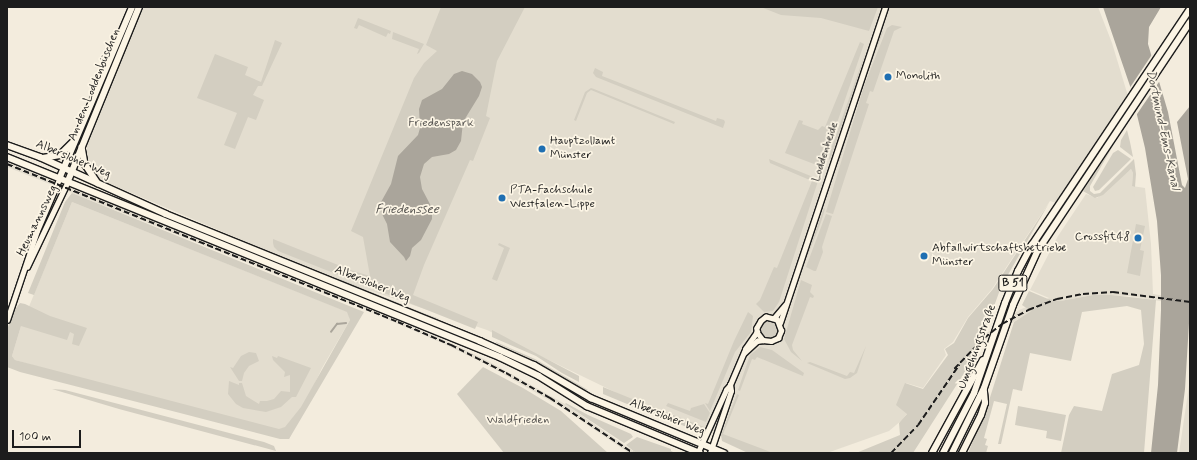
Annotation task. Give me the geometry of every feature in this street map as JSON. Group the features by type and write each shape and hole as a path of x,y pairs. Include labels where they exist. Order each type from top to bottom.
{"highway":[{"name":"Umgehungsstraße","path":"944,453 969,404 1012,285 1032,245 1190,8"},
{"name":"Umgehungsstraße","path":"952,453 984,388 1008,317 1032,260 1051,229 1190,22"},
{"name":"B 51","path":"932,453 991,346"},
{"name":"B 51","path":"962,453 981,414 984,403 984,388"}],"main road":[{"name":"An den Loddenbüschen","path":"60,177 96,87 132,7"},
{"name":"An den Loddenbüschen","path":"68,181 139,7"},
{"path":"40,157 60,154 77,137"},
{"name":"Albersloher Weg","path":"7,145 40,157 166,214 480,340 534,365 598,401 701,444 711,450 724,453"},
{"path":"82,146 85,164 98,183"},
{"name":"Albersloher Weg","path":"7,156 195,234 500,357 539,376 587,406 699,452"}],"street":[{"name":"Loddenheide","path":"763,340 771,341 778,338 781,330 780,323 786,304 885,7"},
{"name":"Heumannsweg","path":"26,269 27,259 37,231 60,177"},
{"name":"Heumannsweg","path":"7,320 26,269 68,181"},
{"name":"Loddenheide","path":"758,332 758,324 762,320 766,317 774,318 786,304"},
{"path":"774,318 780,323"},
{"path":"699,452 701,444 744,353 744,348 758,332 763,340 757,341 744,353"},
{"path":"711,450 731,390 730,385"}],"shaded area":[{"path":"142,7 1098,7 1112,43 1128,96 1056,203 1050,201 992,289 968,317 953,342 944,349 946,355 923,388 906,383 899,402 908,412 902,420 889,431 827,453 772,453 654,411 487,330 324,275 101,180 87,159 87,140"},
{"path":"7,162 442,339 486,360 565,404 636,453 629,453 561,407 484,363 440,342 364,309 7,167"},
{"path":"1131,169 1133,173 1132,186 1145,188 1151,244 1153,294 1190,300 1190,306 1130,296 1093,295 1060,301 1031,311 984,341 887,453 981,337 1019,310 1049,298 1030,290 1058,236 1086,194 1097,198"},
{"path":"72,202 348,312 350,320 322,368 289,439 15,360 12,356 21,326"},
{"path":"1190,379 1190,453 1179,453"}],"green space":[{"name":"Friedenspark","path":"441,7 525,7 497,61 486,116 490,118 473,161 470,160 424,265 413,295 478,322 475,329 278,251 274,247 273,243 273,239 353,271 370,276 363,237 351,231 414,78 424,63 437,51 426,45"},
{"path":"761,7 878,7 869,31 821,18 781,15"},
{"path":"358,18 391,31 390,34 388,33 386,37 359,25 357,29 354,28"},
{"path":"892,25 902,27 894,31 873,92 870,91 866,103 869,104 833,214 826,212 864,86 887,28"},
{"path":"882,31 883,32 867,74 839,162 837,162 855,105"},
{"path":"393,32 424,44 419,53 417,54 419,49 392,39"},
{"path":"275,40 282,43 262,86 258,86 253,95 264,100 256,120 248,117 235,149 224,145 237,113 197,98 215,54 248,67 245,75 261,82"},
{"path":"860,42 864,44 822,167 785,153 799,120 803,121 802,124 818,130 822,126 825,127"},
{"path":"866,51 856,84 830,160 831,149"},
{"path":"595,68 603,72 602,76 716,121 717,118 724,120 725,122 723,128 596,77 593,73"},
{"path":"591,88 675,122 674,124 591,90 587,93 576,121 574,120 585,92"},
{"path":"1127,130 1133,157 1120,147 1121,140"},
{"path":"1114,144 1090,186 1090,191 1094,194 1100,193 1134,159 1136,174 1135,187 1132,186 1133,173 1131,169 1103,195 1095,198 1083,191"},
{"path":"1118,150 1131,159 1099,190 1095,191 1093,187 1113,153"},
{"path":"769,159 818,179 818,181 779,302 773,311 764,312 756,304 760,300 774,267 777,268 812,181 770,163"},
{"path":"72,193 364,312 289,439 280,439 20,372 7,367 7,330 13,312 20,303 25,304 50,316 87,328 79,346 72,344 74,334 70,332 67,340 21,326 12,356 15,360 279,429 285,427 301,407 350,320 347,312 72,202 34,295 28,293 65,202"},
{"path":"105,200 347,298 347,299 104,202"},
{"path":"1049,203 1001,287 977,353 913,453 856,453 900,435 899,423 907,414 896,405 905,383 923,389 948,355 945,349 954,343 968,318 993,289"},
{"path":"824,208 821,222 789,308 787,309"},
{"path":"826,214 832,216 822,247 823,252 816,271 814,271 806,267"},
{"name":"Crossfit48","path":"1136,224 1145,226 1140,250 1144,251 1140,276 1127,273"},
{"path":"499,243 510,248 497,281 492,279 504,248 498,245"},
{"path":"335,277 440,319 424,316 351,286"},
{"path":"801,280 812,285 810,292 814,296 813,298 810,297 792,345 793,350 802,361 791,352 784,339"},
{"path":"1029,291 1048,299 1060,301 1093,295 1111,295 1156,300 1144,453 1061,453 1069,415 1074,406 1102,411 1112,374 1139,365 1144,344 1141,310 1127,306 1082,312 1071,361 1030,353 1022,391 1013,389 1001,444 998,444 1007,404 994,401 984,438 987,439 985,445 988,446 986,453 968,453 986,410 1014,322 1031,311 1022,305"},
{"path":"748,312 753,316 751,332 735,352 710,411 705,403 708,404 734,341"},
{"path":"765,320 773,320 778,325 776,336 773,338 765,338 760,333 760,325"},
{"path":"492,330 579,376 579,382 536,356 492,337"},
{"path":"496,342 535,359 588,390 578,388 533,360"},
{"path":"866,346 857,373 850,378 845,379 807,363 810,362 847,376 850,372 854,373"},
{"path":"760,347 772,350 804,373 803,376 757,357 755,360 752,359 740,391 738,390 750,355"},
{"path":"249,352 256,353 259,361 249,366 244,373 242,381 239,381 230,367 233,368 241,356"},
{"path":"272,356 277,358 278,356 311,368 296,397 292,397 281,407 266,412 243,408 236,404 228,394 229,381 239,385 239,383 242,383 246,396 259,404 260,401 274,399 281,391 290,392 290,375 284,377 285,372 273,360"},
{"name":"Waldfrieden","path":"483,367 523,388 561,411 608,453 504,453 457,394"},
{"path":"603,387 647,405 645,410 644,411 603,394"},
{"path":"52,389 65,390 264,442 274,446 276,451 119,409"},
{"path":"737,394 739,395 723,434 773,453 748,453 722,441 721,435"},
{"path":"566,403 588,415 631,434 633,437 624,443 565,404"},
{"path":"668,403 690,411 691,408 704,404 710,413 706,422 666,406"},
{"path":"1018,406 1066,415 1061,441 1046,438 1047,431 1015,425"},
{"path":"605,407 691,442 691,444 619,415 603,411"},
{"path":"653,407 704,427 700,433 651,413"},
{"path":"637,437 671,449 671,451 675,453 636,453 626,445"}],"water":[{"name":"Dortmund-Ems-Kanal","path":"1103,7 1161,7 1149,27 1148,44 1168,112 1182,185 1185,188 1188,179 1177,122 1190,106 1190,307 1185,389 1177,453 1151,453 1158,385 1161,310 1161,275 1157,221 1145,148 1130,86"},
{"name":"Friedenssee","path":"462,71 472,74 480,82 482,87 479,96 463,122 461,141 456,150 449,154 432,157 424,164 420,177 422,189 432,208 432,219 421,240 412,248 410,256 406,261 390,242 387,224 381,212 381,202 391,184 398,156 418,135 420,128 419,109 422,100 442,89 454,74"}],"pier":[{"path":"1153,53 1161,79 1135,117 1129,89"}],"waterway":[{"path":"331,332 337,324 346,323"}],"railway":[{"path":"7,164 398,322 451,345 506,373 550,398 633,453"},
{"path":"954,369 984,338 1002,324 1028,310 1057,299 1083,294 1113,292 1190,302"},
{"path":"891,453 918,425 959,365"}],"place":[{"name":"Monolith","path":"888,77"},
{"name":"Hauptzollamt Münster","path":"542,149"},
{"name":"PTA-Fachschule Westfalen-Lippe","path":"502,198"},
{"name":"Crossfit48","path":"1138,238"},
{"name":"Abfallwirtschaftsbetriebe Münster","path":"924,256"}]}
